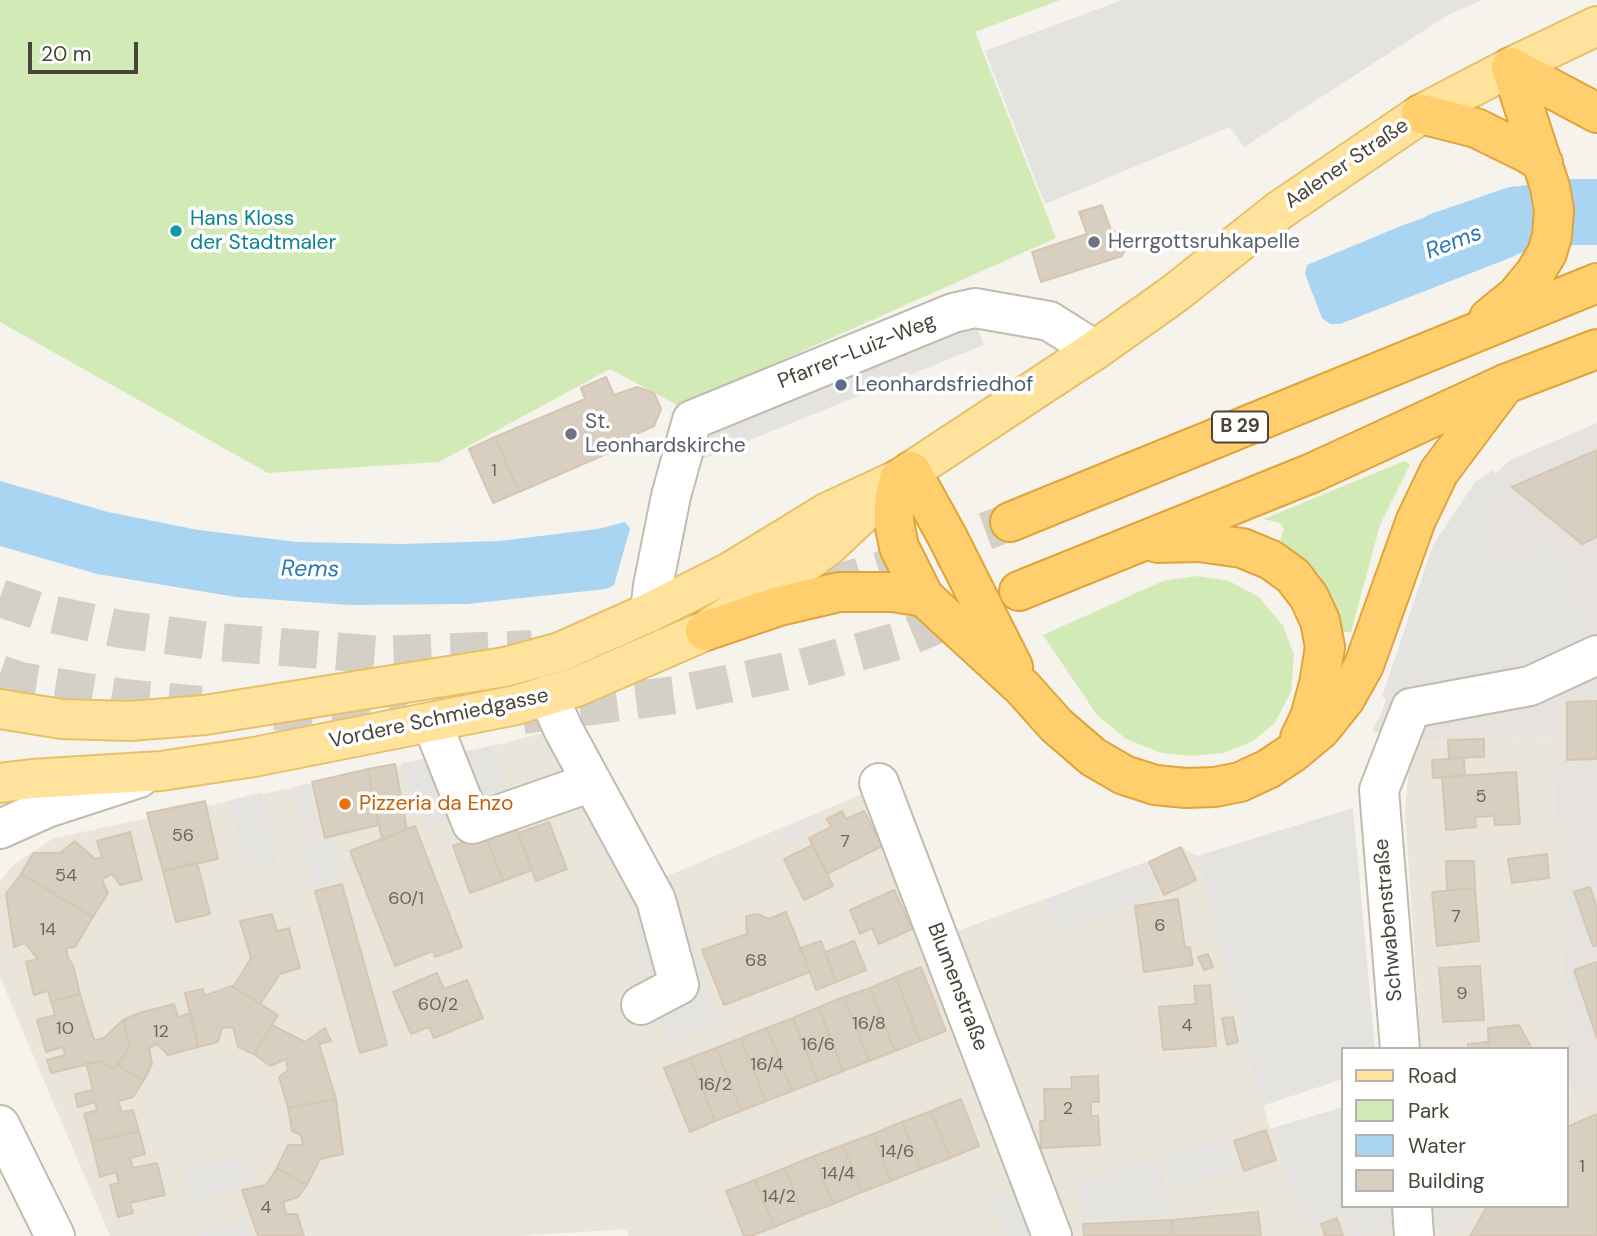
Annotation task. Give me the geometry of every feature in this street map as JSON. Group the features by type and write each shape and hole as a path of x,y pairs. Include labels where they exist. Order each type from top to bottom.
{"highway":[{"path":"1511,67 1597,113"},
{"path":"1471,333 1517,296 1547,253 1552,236 1554,210 1550,187 1511,67"},
{"path":"1421,114 1476,128 1543,163"},
{"name":"B 29","path":"1010,522 1597,283"},
{"path":"1019,591 1312,473 1505,384 1597,349"},
{"path":"905,475 894,502 894,522 899,547 924,597 1023,688 1056,725 1093,757 1124,775 1155,785 1186,789 1215,787 1240,782 1268,769 1292,753 1321,729 1345,699 1364,665 1416,520 1439,472 1505,384"},
{"path":"905,475 948,538 1023,688"},
{"path":"1138,543 1199,542 1242,548 1270,560 1293,576 1309,597 1320,621 1325,647 1320,684 1310,717 1292,753"},
{"path":"705,631 779,606 839,592 893,592 924,597"}],"main road":[{"name":"Aalener Straße","path":"905,475 1096,350 1174,294 1279,210 1421,114 1595,27"},
{"name":"Vordere Schmiedgasse","path":"0,709 62,719 130,721 205,715 505,667 560,652 650,612 730,572 828,512 905,475"},
{"name":"Vordere Schmiedgasse","path":"0,783 161,771 254,757 516,705 576,687 705,631 828,546 905,475"}],"street":[{"name":"Pfarrer-Luiz-Weg","path":"650,612 671,496 692,420 953,313 975,308 1049,321 1096,350"},
{"name":"Schwabenstraße","path":"1400,1047 1379,790 1411,708 1530,685 1597,655"},
{"path":"548,695 656,900 679,985 641,1005"},
{"path":"432,723 472,824 592,782"},
{"path":"0,829 47,808 161,771"},
{"name":"Blumenstraße","path":"879,783 1052,1236"},
{"path":"0,1125 55,1236"},
{"path":"1412,1208 1414,1236"}],"shaded area":[{"path":"1122,0 1483,0 1448,15 1244,147 1230,127 1045,204 985,51"},
{"name":"Leonhardsfriedhof","path":"971,313 984,345 688,465 699,424"},
{"path":"1597,423 1597,1093 1570,1095 1553,736 1398,742 1372,730 1381,714 1433,563 1458,510 1509,461"},
{"path":"1493,470 1508,491 1484,521 1487,567 1554,541 1593,648 1411,708 1382,697 1433,545 1476,481"},
{"path":"554,730 629,892 893,781 952,933 1181,847 1197,856 1270,1129 1342,1107 1342,1208 1569,1208 1569,1072 1570,1094 1597,1093 1597,1236 628,1236 627,1229 520,1236 110,1236 0,977 0,882 12,866 54,838 492,746"},
{"path":"1554,736 1568,1047 1421,1047 1405,813 1411,742"},
{"path":"492,746 510,800 425,829 402,763"},
{"path":"307,784 321,838 306,841 292,787"},
{"path":"261,793 277,865 246,872 230,800"},
{"path":"1353,808 1375,1047 1342,1047 1342,1079 1262,1106 1197,856"},
{"path":"817,814 822,827 781,847 775,835"},
{"path":"331,841 342,880 314,888 303,848"},
{"path":"1146,862 1159,896 1058,934 1045,900"},
{"path":"649,910 660,984 645,986 635,912"},
{"path":"678,913 690,931 709,979 697,984"},
{"path":"705,988 718,1021 668,1040 655,1007"},
{"path":"1342,1107 1342,1208 1397,1208 1400,1222 1361,1236 1352,1236 1346,1215 1306,1227 1270,1129"},
{"path":"1227,1137 1237,1170 1172,1187 1164,1156"},
{"path":"247,1154 256,1184 192,1201 184,1171"},
{"path":"1160,1156 1169,1216 1081,1220 1079,1182"},
{"path":"1029,1184 1049,1236 1005,1236 990,1198"},
{"path":"1434,1208 1469,1208 1470,1227 1436,1229"},
{"path":"247,1221 251,1236 196,1236 196,1235"}],"green space":[{"path":"0,0 1060,0 975,32 1056,238 679,406 610,369 439,462 268,473 0,322"},
{"path":"1404,461 1409,463 1409,467 1380,525 1351,632 1341,632 1320,575 1280,540 1284,530 1280,523 1264,519"},
{"path":"1197,576 1229,581 1259,597 1283,626 1294,655 1291,692 1274,724 1251,742 1224,753 1192,756 1162,753 1126,739 1097,715 1043,635 1163,581"}],"water":[{"path":"1514,186 1527,202 1529,215 1529,228 1515,256 1340,324 1330,324 1322,318 1305,274 1307,265 1401,226"},
{"path":"0,481 108,512 198,530 297,542 403,544 499,541 598,529 625,522 630,529 614,585 606,589 467,604 350,605 236,597 97,574 0,546"}],"building":[{"name":"Herrgottsruhkapelle","path":"1102,205 1111,230 1122,234 1126,239 1127,245 1122,256 1041,282 1032,252 1087,234 1079,212"},
{"name":"St. Leonhardskirche","path":"606,377 614,395 637,387 654,393 661,409 654,426 611,446 613,451 519,492 495,437 585,399 581,388"},
{"path":"495,437 519,492 493,503 469,449"},
{"path":"1597,450 1597,537 1582,544 1512,487"},
{"path":"1597,701 1597,759 1567,760 1567,702"},
{"path":"1484,739 1484,757 1449,758 1448,740"},
{"path":"1464,758 1465,776 1433,778 1432,760"},
{"path":"395,764 407,830 382,840 368,769"},
{"name":"Pizzeria da Enzo","path":"368,769 378,825 325,838 312,782"},
{"path":"1516,772 1520,824 1495,825 1494,816 1475,817 1476,827 1446,830 1442,777"},
{"path":"205,801 218,859 163,871 147,813"},
{"path":"842,811 846,819 864,811 882,846 827,874 809,838 831,827 827,819"},
{"path":"549,822 567,869 536,881 518,833"},
{"path":"514,823 532,870 503,881 485,834"},
{"path":"415,826 462,947 435,957 433,951 395,966 350,851"},
{"path":"130,832 142,880 120,885 112,874 102,879 108,893 93,917 21,874 33,853 60,853 75,841 95,859 102,857 97,841"},
{"path":"485,834 503,881 470,893 453,846"},
{"path":"813,845 833,886 804,900 784,859"},
{"path":"1181,847 1196,880 1164,895 1149,862"},
{"path":"1547,854 1549,878 1512,883 1508,859"},
{"path":"1446,861 1474,861 1475,888 1447,890"},
{"path":"197,862 210,914 176,922 163,871"},
{"path":"21,874 93,917 75,947 66,948 80,994 51,1002 48,991 34,995 26,962 38,959 25,943 14,947 6,894"},
{"path":"342,884 387,1045 360,1053 315,891"},
{"path":"1590,887 1597,908 1597,945 1593,946 1574,892"},
{"path":"1475,888 1479,941 1437,946 1432,892"},
{"path":"894,890 912,929 879,944 872,928 860,934 850,910"},
{"path":"1178,899 1185,948 1190,947 1193,965 1144,972 1135,906"},
{"path":"786,912 810,972 724,1005 702,950 747,934 746,916 758,914 769,919"},
{"path":"272,914 277,931 289,928 300,968 280,974 260,1004 233,987 251,958 240,921"},
{"path":"821,941 836,982 816,990 801,948"},
{"path":"854,941 866,970 836,982 825,952"},
{"path":"1208,954 1213,967 1204,970 1198,957"},
{"path":"1597,962 1597,1038 1574,970"},
{"path":"1480,966 1484,1020 1443,1022 1439,968"},
{"path":"921,967 946,1031 920,1041 896,977"},
{"path":"437,973 444,989 467,980 483,1018 434,1038 429,1027 411,1034 393,992"},
{"path":"896,977 920,1041 895,1051 870,988"},
{"path":"1210,985 1216,1046 1163,1050 1159,1007 1196,1004 1194,986"},
{"path":"232,986 278,1015 254,1054 238,1047 233,1027 222,1028 218,1042 198,1047 185,993 203,989 204,996"},
{"path":"870,988 895,1051 869,1061 844,997"},
{"path":"80,994 94,1040 104,1038 123,1020 130,1046 113,1070 102,1061 51,1073 47,1060 65,1055 63,1047 46,1052 37,1020 55,1015 51,1002"},
{"path":"844,997 869,1061 843,1071 819,1007"},
{"path":"174,1004 178,1017 191,1013 198,1047 168,1055 157,1044 149,1048 152,1064 144,1080 117,1065 130,1046 123,1020"},
{"path":"819,1007 843,1071 818,1081 793,1018"},
{"path":"1233,1017 1238,1042 1227,1045 1222,1018"},
{"path":"793,1018 818,1081 792,1091 767,1028"},
{"path":"272,1025 305,1042 325,1028 331,1041 319,1044 336,1099 288,1108 279,1077 288,1070 286,1059 270,1066 254,1054"},
{"path":"1519,1025 1531,1047 1489,1047 1488,1028"},
{"path":"767,1028 792,1091 766,1101 741,1038"},
{"path":"741,1038 766,1101 741,1111 716,1048"},
{"path":"1488,1042 1489,1047 1468,1047 1468,1044"},
{"path":"716,1048 741,1111 715,1121 690,1058"},
{"path":"690,1058 715,1121 690,1132 664,1068"},
{"path":"102,1061 113,1070 117,1065 144,1080 133,1097 118,1101 122,1112 133,1110 139,1131 92,1142 84,1114 97,1110 95,1102 78,1107 75,1094 93,1090 86,1063"},
{"path":"1098,1076 1099,1102 1091,1102 1091,1116 1098,1116 1100,1145 1041,1148 1040,1121 1045,1121 1044,1089 1072,1089 1071,1077"},
{"path":"336,1099 343,1154 320,1159 307,1185 277,1168 288,1145 303,1145 301,1135 292,1131 288,1108"},
{"path":"961,1099 979,1146 950,1158 931,1111"},
{"path":"931,1111 950,1158 921,1169 902,1122"},
{"path":"1597,1114 1597,1235 1470,1236 1486,1208 1569,1208 1569,1126"},
{"path":"902,1122 921,1169 891,1181 873,1134"},
{"path":"1266,1130 1276,1160 1244,1171 1234,1141"},
{"path":"139,1131 145,1154 130,1158 133,1168 157,1163 165,1195 130,1203 133,1213 118,1217 110,1185 119,1183 116,1172 100,1177 92,1142"},
{"path":"873,1134 891,1181 862,1192 843,1145"},
{"path":"843,1145 862,1192 833,1204 814,1156"},
{"path":"814,1156 833,1204 803,1215 785,1168"},
{"path":"277,1168 307,1185 298,1197 283,1202 286,1214 297,1214 304,1236 258,1236 242,1190 266,1185"},
{"path":"785,1168 803,1215 774,1227 755,1180"},
{"path":"755,1180 774,1227 744,1236 726,1191"},
{"path":"1258,1212 1261,1236 1173,1236 1172,1220"},
{"path":"1337,1218 1343,1236 1325,1236 1321,1224"},
{"path":"1172,1220 1173,1236 1084,1236 1083,1224"}],"waterway":[{"name":"Rems","path":"1442,245 1515,220 1572,212 1597,212"}],"tunnel":[{"path":"824,587 882,570 1010,522"},
{"path":"0,598 42,612 120,629 219,642 382,655 532,649"},
{"path":"523,715 675,695 801,668 898,641 977,608"},
{"path":"0,674 20,681 124,698 201,705"},
{"path":"275,711 407,719"}],"place":[{"name":"Hans Kloss der Stadtmaler","path":"176,231"},
{"name":"Herrgottsruhkapelle","path":"1094,242"},
{"name":"Leonhardsfriedhof","path":"841,385"},
{"name":"St. Leonhardskirche","path":"571,434"},
{"name":"Pizzeria da Enzo","path":"345,804"}]}
